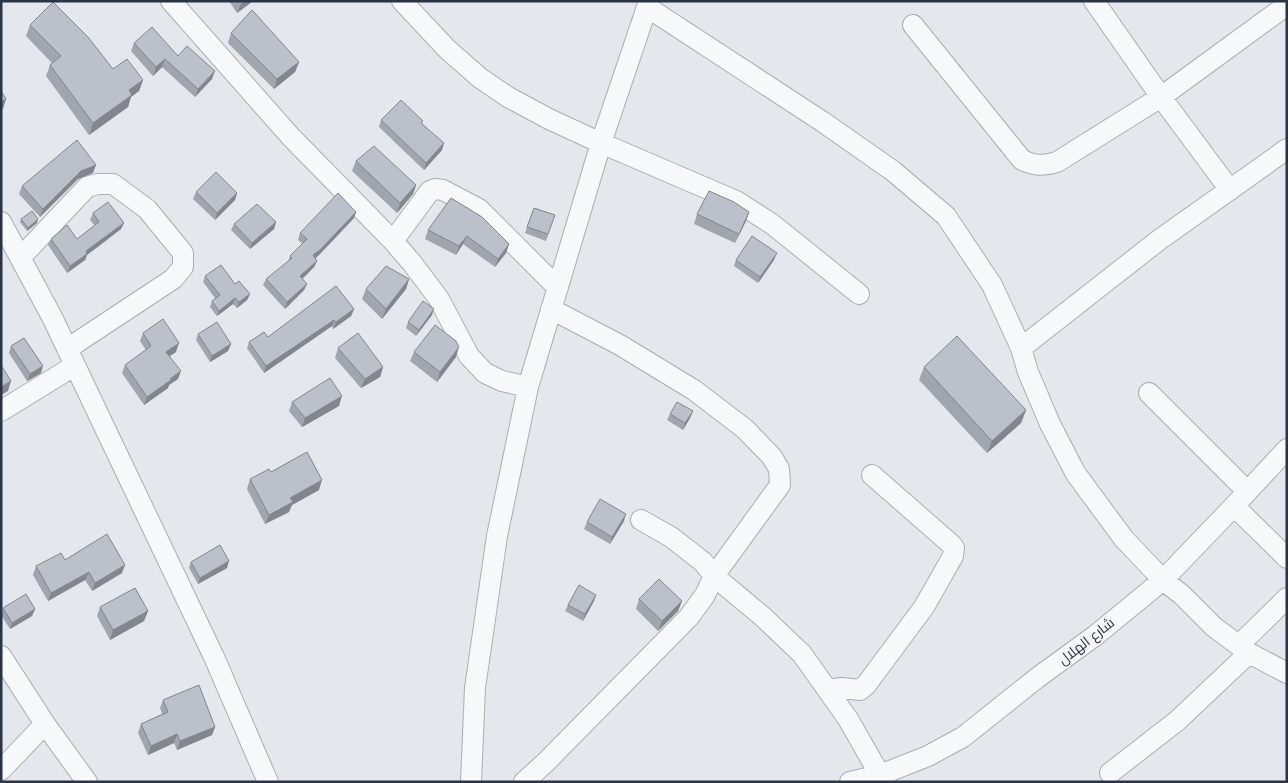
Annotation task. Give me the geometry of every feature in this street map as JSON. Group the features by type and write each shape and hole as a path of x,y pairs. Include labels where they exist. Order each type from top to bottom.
{"street":[{"path":"171,1 291,137 392,241 439,299 469,356 485,373 502,381 528,387"},
{"path":"402,1 447,49 480,78 508,97 549,119 601,143 736,201 772,224 859,294"},
{"path":"1094,1 1161,97 1230,190"},
{"path":"471,782 476,688 495,546 528,387 601,143 648,4 893,171 946,216 992,284 1021,348 1028,372 1050,424 1076,474 1124,539 1163,580 1182,595 1214,627 1244,649 1287,674"},
{"path":"913,26 1022,160 1033,165 1045,165 1057,162 1161,97 1287,5"},
{"path":"1021,348 1159,240 1287,149"},
{"path":"1,411 174,279 183,267 183,254 147,209 113,184 98,184 87,187 20,258"},
{"path":"392,241 430,191 435,189 443,190 480,209 557,287"},
{"path":"1,222 70,358 214,657 268,782"},
{"path":"524,782 689,618 714,576 780,485 780,469 744,428 694,390 620,345 551,309"},
{"path":"1149,394 1247,491"},
{"name":"شارع الهلال","path":"850,782 883,778 963,737 1037,678 1096,635 1163,580 1287,449"},
{"path":"828,690 842,688 860,690 866,686 924,607 954,556 952,545 872,475"},
{"path":"1234,506 1287,558"},
{"path":"641,520 672,537 703,562 714,576 762,616 802,654 848,719 883,778"},
{"path":"1110,773 1178,721 1244,649 1287,598"},
{"path":"1,656 45,724 87,782"},
{"path":"1,770 45,724"}],"building":[{"path":"53,2 88,37 113,69 127,59 143,80 129,90 132,95 93,123 50,65 61,56 30,25"},
{"path":"252,10 299,62 277,79 231,33"},
{"path":"152,27 178,56 187,46 215,71 198,89 165,59 156,67 134,43"},
{"path":"1,91 6,99 1,102"},
{"path":"401,100 423,121 421,123 444,143 426,163 381,120"},
{"path":"77,140 96,165 81,171 43,209 22,186"},
{"path":"374,146 416,185 400,203 356,161"},
{"path":"216,172 237,193 217,213 196,192"},
{"path":"709,191 734,202 749,212 739,234 697,214"},
{"path":"338,193 356,212 313,255 317,261 300,276 307,284 287,302 266,279 292,258 290,256 307,239 300,233"},
{"path":"451,198 482,217 509,244 498,259 467,236 459,246 428,230"},
{"path":"108,202 124,223 86,251 87,254 70,266 51,239 67,225 77,239 99,222 93,213"},
{"path":"257,204 276,222 252,243 234,224"},
{"path":"534,208 555,215 548,234 527,227"},
{"path":"32,211 38,219 28,228 21,219"},
{"path":"752,236 777,253 760,277 736,260"},
{"path":"221,265 235,284 239,281 250,294 239,302 235,298 219,311 212,301 220,295 205,276"},
{"path":"386,266 409,279 386,309 366,289"},
{"path":"336,286 354,309 336,322 334,320 266,366 249,342 264,332 268,337"},
{"path":"423,301 434,309 419,330 408,322"},
{"path":"163,319 179,343 166,352 181,371 147,397 125,365 151,346 143,333"},
{"path":"217,322 231,344 212,356 198,334"},
{"path":"435,325 456,341 459,347 440,372 414,352"},
{"path":"358,333 383,367 365,379 338,348"},
{"path":"957,336 1026,410 992,441 924,367"},
{"path":"24,338 43,366 30,374 11,346"},
{"path":"1,365 11,381 1,387"},
{"path":"330,378 342,396 305,418 292,402"},
{"path":"677,402 693,411 685,423 670,414"},
{"path":"307,452 322,480 290,498 293,502 269,515 250,479 269,469 271,472"},
{"path":"600,499 626,514 612,537 587,522"},
{"path":"107,534 125,565 95,583 89,572 51,593 36,566 61,553 65,560"},
{"path":"220,545 229,561 200,578 191,562"},
{"path":"659,579 682,601 662,621 639,599"},
{"path":"579,585 596,595 585,614 568,605"},
{"path":"135,588 148,611 113,630 100,607"},
{"path":"26,594 35,609 12,623 3,608"},
{"path":"199,685 215,727 180,741 177,734 151,746 141,724 168,712 163,700"}]}
